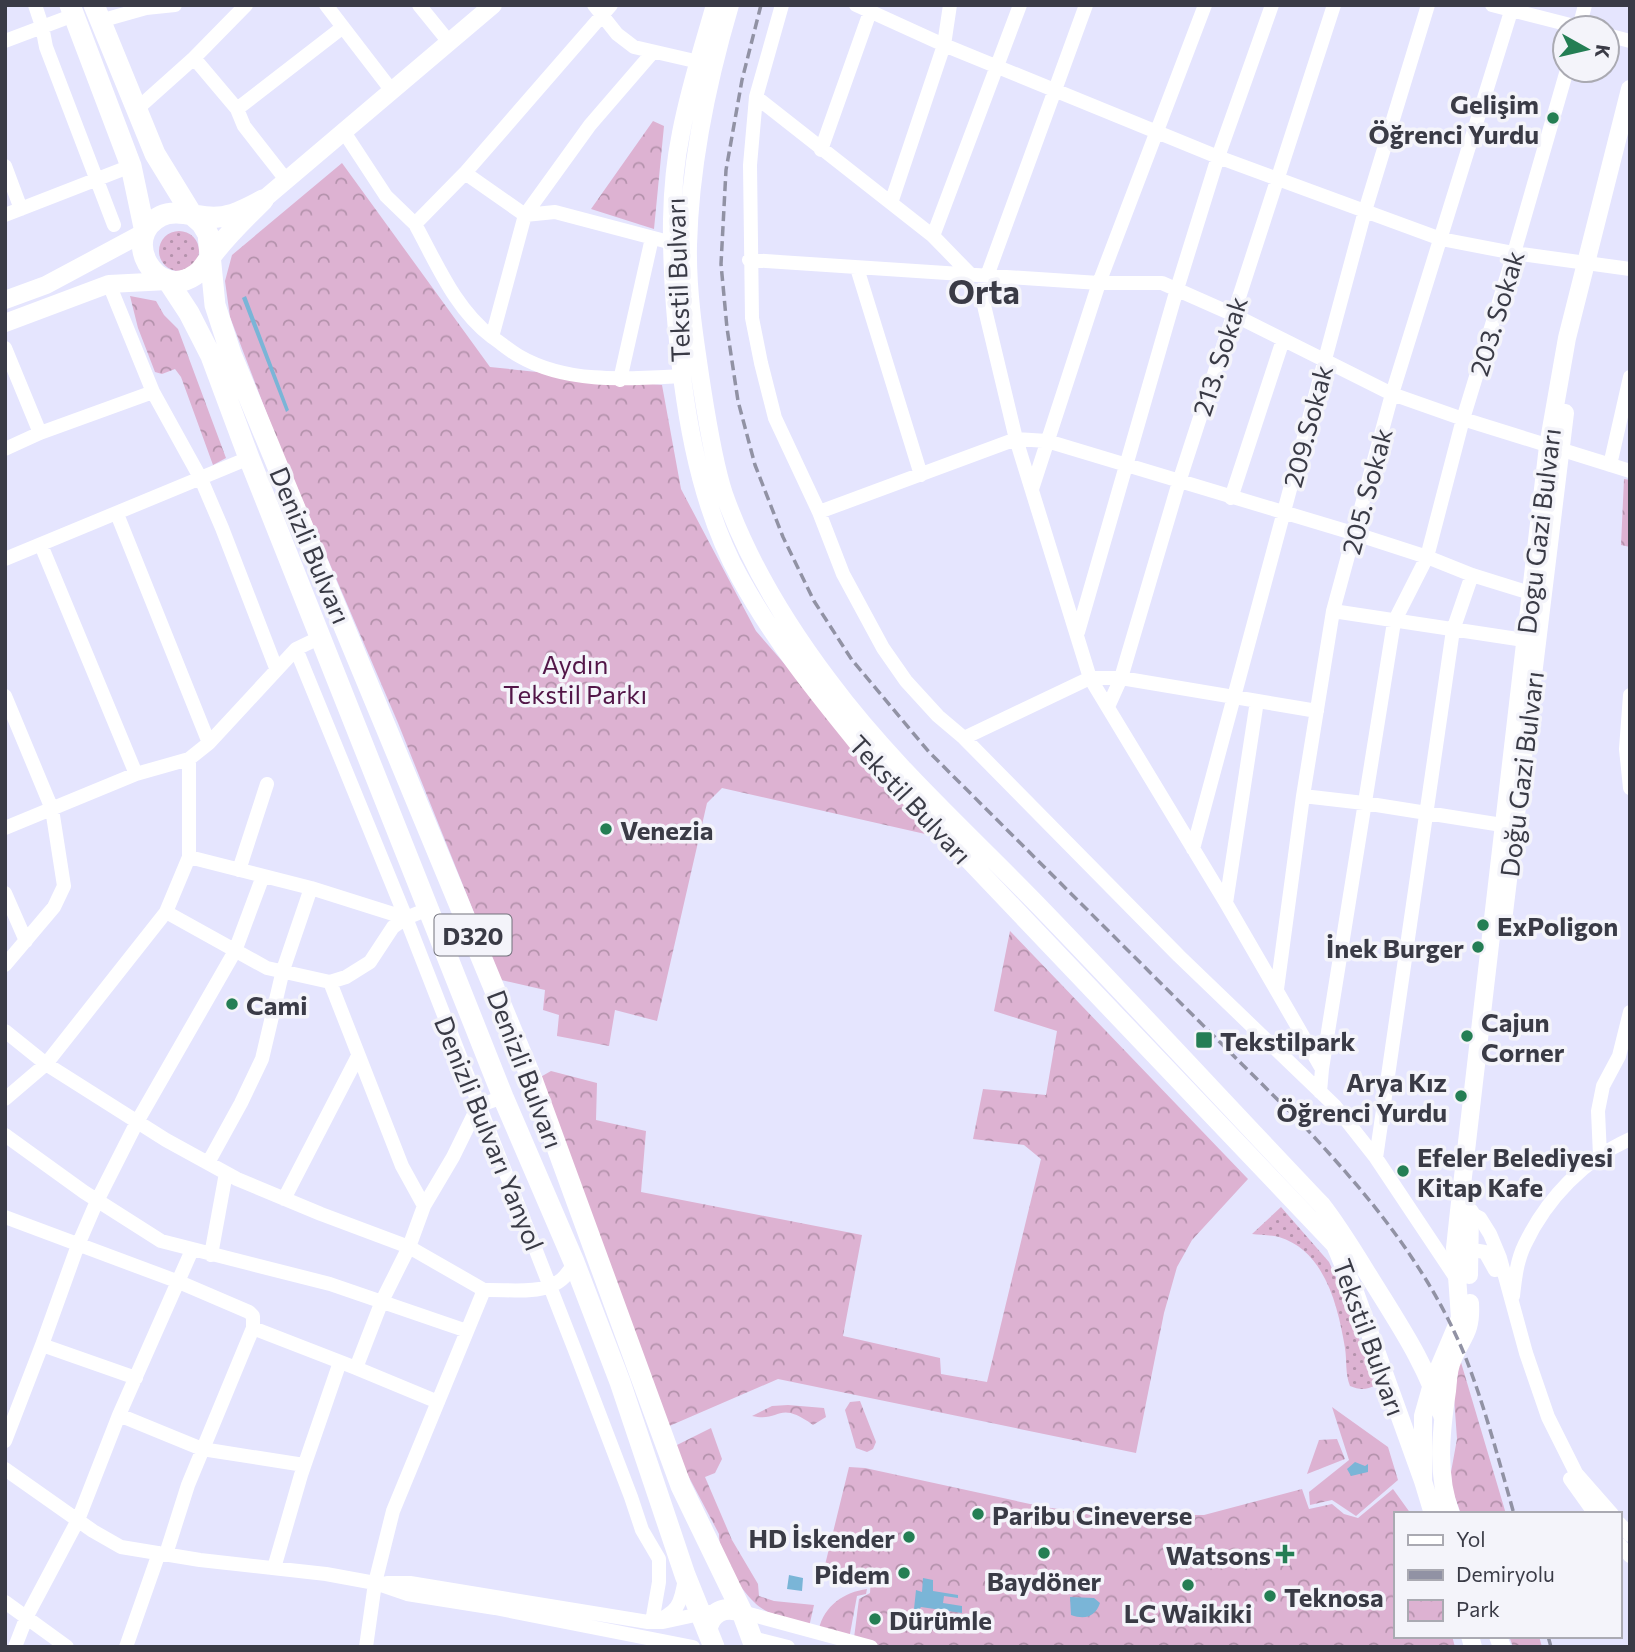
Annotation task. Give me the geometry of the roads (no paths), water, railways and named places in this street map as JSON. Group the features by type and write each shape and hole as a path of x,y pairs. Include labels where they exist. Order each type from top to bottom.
{"highway":[{"path":"72,10 131,166 145,232"},
{"path":"97,13 155,154 193,216 208,234 211,246 209,257"},
{"path":"263,200 209,257 197,274 178,282 167,281 150,270 145,261 142,242 152,223 171,213 222,217 263,200"},
{"name":"Denizli Bulvarı","path":"209,257 215,305 231,354 533,1082 681,1486 733,1611 751,1644"},
{"name":"Denizli Bulvarı","path":"167,281 189,313 211,356 503,1097 574,1262 620,1382 704,1635"},
{"path":"704,1635 712,1617 733,1611"}],"main road":[{"name":"Tekstil Bulvarı","path":"715,5 680,134 670,216 679,245 705,405 723,491 752,560 784,617 830,683 903,768 1322,1205 1413,1346 1432,1384 1443,1418"},
{"name":"Tekstil Bulvarı","path":"730,5 709,88 679,245 681,376 707,501 739,577 794,665 860,746 1335,1245 1356,1295 1423,1481"},
{"path":"263,200 486,8"},
{"path":"1590,263 1630,89"},
{"name":"Doğu Gazi Bulvarı","path":"1450,1512 1444,1496 1441,1466 1443,1418 1450,1366 1468,1331 1471,1317 1462,1248 1470,1213 1529,635 1554,448 1574,337 1590,263 1630,133"},
{"path":"5,300 46,285 145,232"},
{"path":"5,323 109,284 167,281"},
{"name":"Dogu Gazi Bulvarı","path":"1529,635 1530,593 1554,448"},
{"path":"1432,1512 1423,1481 1423,1416 1432,1384 1460,1318 1462,1248 1509,826"},
{"path":"1356,1295 1365,1286 1375,1285"},
{"path":"1413,1346 1427,1354 1445,1353"}],"street":[{"path":"35,5 43,26 46,47 114,225"},
{"path":"97,13 175,5"},
{"path":"137,109 194,58 246,5"},
{"path":"326,5 392,91"},
{"path":"419,5 449,42"},
{"path":"782,5 756,97 750,165 749,260 752,318 775,418 843,574 883,648 906,681 1179,956 1335,1106 1376,1158 1459,1283"},
{"path":"856,5 944,45 1218,157 1441,239 1514,253 1630,269"},
{"path":"891,203 944,45 950,5"},
{"path":"933,236 1020,5"},
{"path":"1087,5 987,276 982,297 1016,439 1090,678 1194,849 1322,1069"},
{"path":"1032,489 1099,283 1205,5"},
{"path":"1078,634 1177,289 1218,157 1272,5"},
{"name":"213. Sokak","path":"1108,707 1121,678 1232,314 1334,5"},
{"name":"209.Sokak","path":"1194,849 1365,211 1428,5"},
{"path":"1492,5 1551,19"},
{"name":"205. Sokak","path":"1277,989 1303,796 1333,611 1392,394 1512,8"},
{"path":"415,224 464,173 603,9 617,34 634,47 699,62"},
{"path":"5,41 43,26 72,10"},
{"path":"821,150 870,12"},
{"path":"237,109 343,27"},
{"path":"492,337 525,215 590,125 653,52"},
{"path":"194,58 237,109 244,126 287,181"},
{"name":"203. Sokak","path":"1320,1092 1394,622 1427,557 1463,419 1563,84"},
{"path":"756,97 933,236 969,273"},
{"path":"344,132 386,196 415,224 450,288 476,324 492,337 520,357 557,371 620,380 681,376"},
{"path":"5,166 21,209"},
{"path":"5,215 131,166"},
{"path":"464,173 525,215 555,212 679,245"},
{"path":"620,380 652,238"},
{"path":"749,260 1099,283 1162,283 1232,314 1392,394 1630,471"},
{"path":"857,268 921,475"},
{"path":"109,284 153,391 201,478 276,668"},
{"path":"1231,498 1283,340"},
{"path":"5,348 40,433"},
{"path":"1610,465 1630,377"},
{"path":"5,449 40,433 153,391"},
{"path":"818,512 1016,439 1047,441 1356,534 1530,593"},
{"path":"5,559 249,458"},
{"path":"117,514 209,743"},
{"path":"41,545 136,774"},
{"path":"1376,1158 1453,630 1472,575"},
{"path":"1333,611 1453,630 1529,635"},
{"path":"5,828 136,774 189,759 209,743 296,649 321,637"},
{"name":"Denizli Bulvarı Yanyol","path":"296,649 406,918 551,1288 642,1530 659,1559 659,1582 652,1622"},
{"path":"964,738 1090,678 1121,678 1317,711"},
{"path":"1630,695 1626,749 1630,788"},
{"path":"5,696 52,809 64,886 54,907 5,965"},
{"path":"1226,903 1257,701"},
{"path":"5,1099 46,1064 166,912 189,857 189,759"},
{"path":"239,870 267,784"},
{"path":"1303,796 1509,826"},
{"path":"189,857 311,888 406,918"},
{"path":"5,1441 97,1201 137,1122 235,951 263,876"},
{"path":"208,1163 262,1059 283,970 311,888"},
{"path":"5,893 26,941"},
{"path":"166,912 267,968 330,982 346,977 370,962 393,927 428,909"},
{"path":"330,982 402,1166 424,1206"},
{"path":"1600,1156 1598,1111 1602,1086 1619,1056 1630,1012"},
{"path":"5,1031 46,1064 137,1122 226,1173 284,1199 409,1247 484,1290 551,1288 569,1276 574,1262"},
{"path":"284,1199 358,1056"},
{"path":"356,1368 424,1206 453,1157 478,1106 503,1097"},
{"path":"5,1135 97,1201 161,1241 307,1278 467,1331"},
{"path":"1512,1304 1516,1272 1525,1244 1552,1201 1575,1174 1630,1139"},
{"path":"211,1255 226,1173"},
{"path":"1470,1213 1480,1218 1500,1258 1525,1353 1548,1417 1576,1473 1610,1512"},
{"path":"5,1217 179,1282 253,1316 253,1328 202,1449 126,1647"},
{"path":"1462,1248 1485,1252 1493,1264 1516,1356 1535,1407 1567,1475 1594,1512"},
{"path":"13,1638 78,1520 119,1415 192,1250"},
{"path":"366,1647 375,1583 393,1511 484,1290"},
{"path":"253,1328 438,1402"},
{"path":"42,1345 136,1378"},
{"path":"274,1568 304,1465 340,1362"},
{"path":"119,1415 202,1449 304,1465"},
{"path":"5,1469 121,1547 375,1583 410,1583 652,1622 704,1635"},
{"path":"652,1622 675,1611 682,1594 685,1575"},
{"path":"375,1583 407,1594 495,1608 704,1635"},
{"path":"5,1602 67,1647"},
{"path":"733,1611 871,1647"},
{"path":"751,1644 788,1647"}],"water":[{"path":"246,296 289,410 286,412 242,298"},
{"path":"1355,1462 1365,1466 1368,1464 1368,1472 1351,1476 1347,1469"},
{"path":"789,1575 803,1578 802,1591 787,1589"},
{"path":"923,1578 933,1580 933,1591 958,1595 958,1598 944,1596 943,1603 962,1606 962,1613 921,1607 919,1610 914,1609 916,1590 922,1592"},
{"path":"1070,1597 1094,1598 1100,1603 1092,1614 1085,1617 1071,1615"}],"railway":[{"path":"761,5 742,80 726,170 721,264 738,401 755,465 783,537 814,601 852,660 929,752 1301,1123 1349,1176 1394,1232 1433,1291 1465,1356 1513,1512"},
{"path":"1549,1638 1551,1647"}],"place":[{"name":"Gelişim Öğrenci Yurdu","path":"1553,118"},
{"name":"Venezia","path":"606,829"},
{"name":"ExPoligon","path":"1483,925"},
{"name":"İnek Burger","path":"1478,947"},
{"name":"Cami","path":"232,1004"},
{"name":"Cajun Corner","path":"1467,1036"},
{"name":"Tekstilpark","path":"1204,1040"},
{"name":"Arya Kız Öğrenci Yurdu","path":"1461,1096"},
{"name":"Efeler Belediyesi Kitap Kafe","path":"1403,1171"},
{"name":"Paribu Cineverse","path":"978,1514"},
{"name":"HD İskender","path":"909,1537"},
{"name":"Baydöner","path":"1044,1553"},
{"name":"Watsons","path":"1285,1554"},
{"name":"Pidem","path":"904,1573"},
{"name":"LC Waikiki","path":"1188,1585"},
{"name":"Teknosa","path":"1270,1596"},
{"name":"Dürümle","path":"875,1619"}],"district":[{"name":"Orta","path":"984,290"}],"park label":[{"name":"Aydın Tekstil Parkı","path":"575,678"}]}
